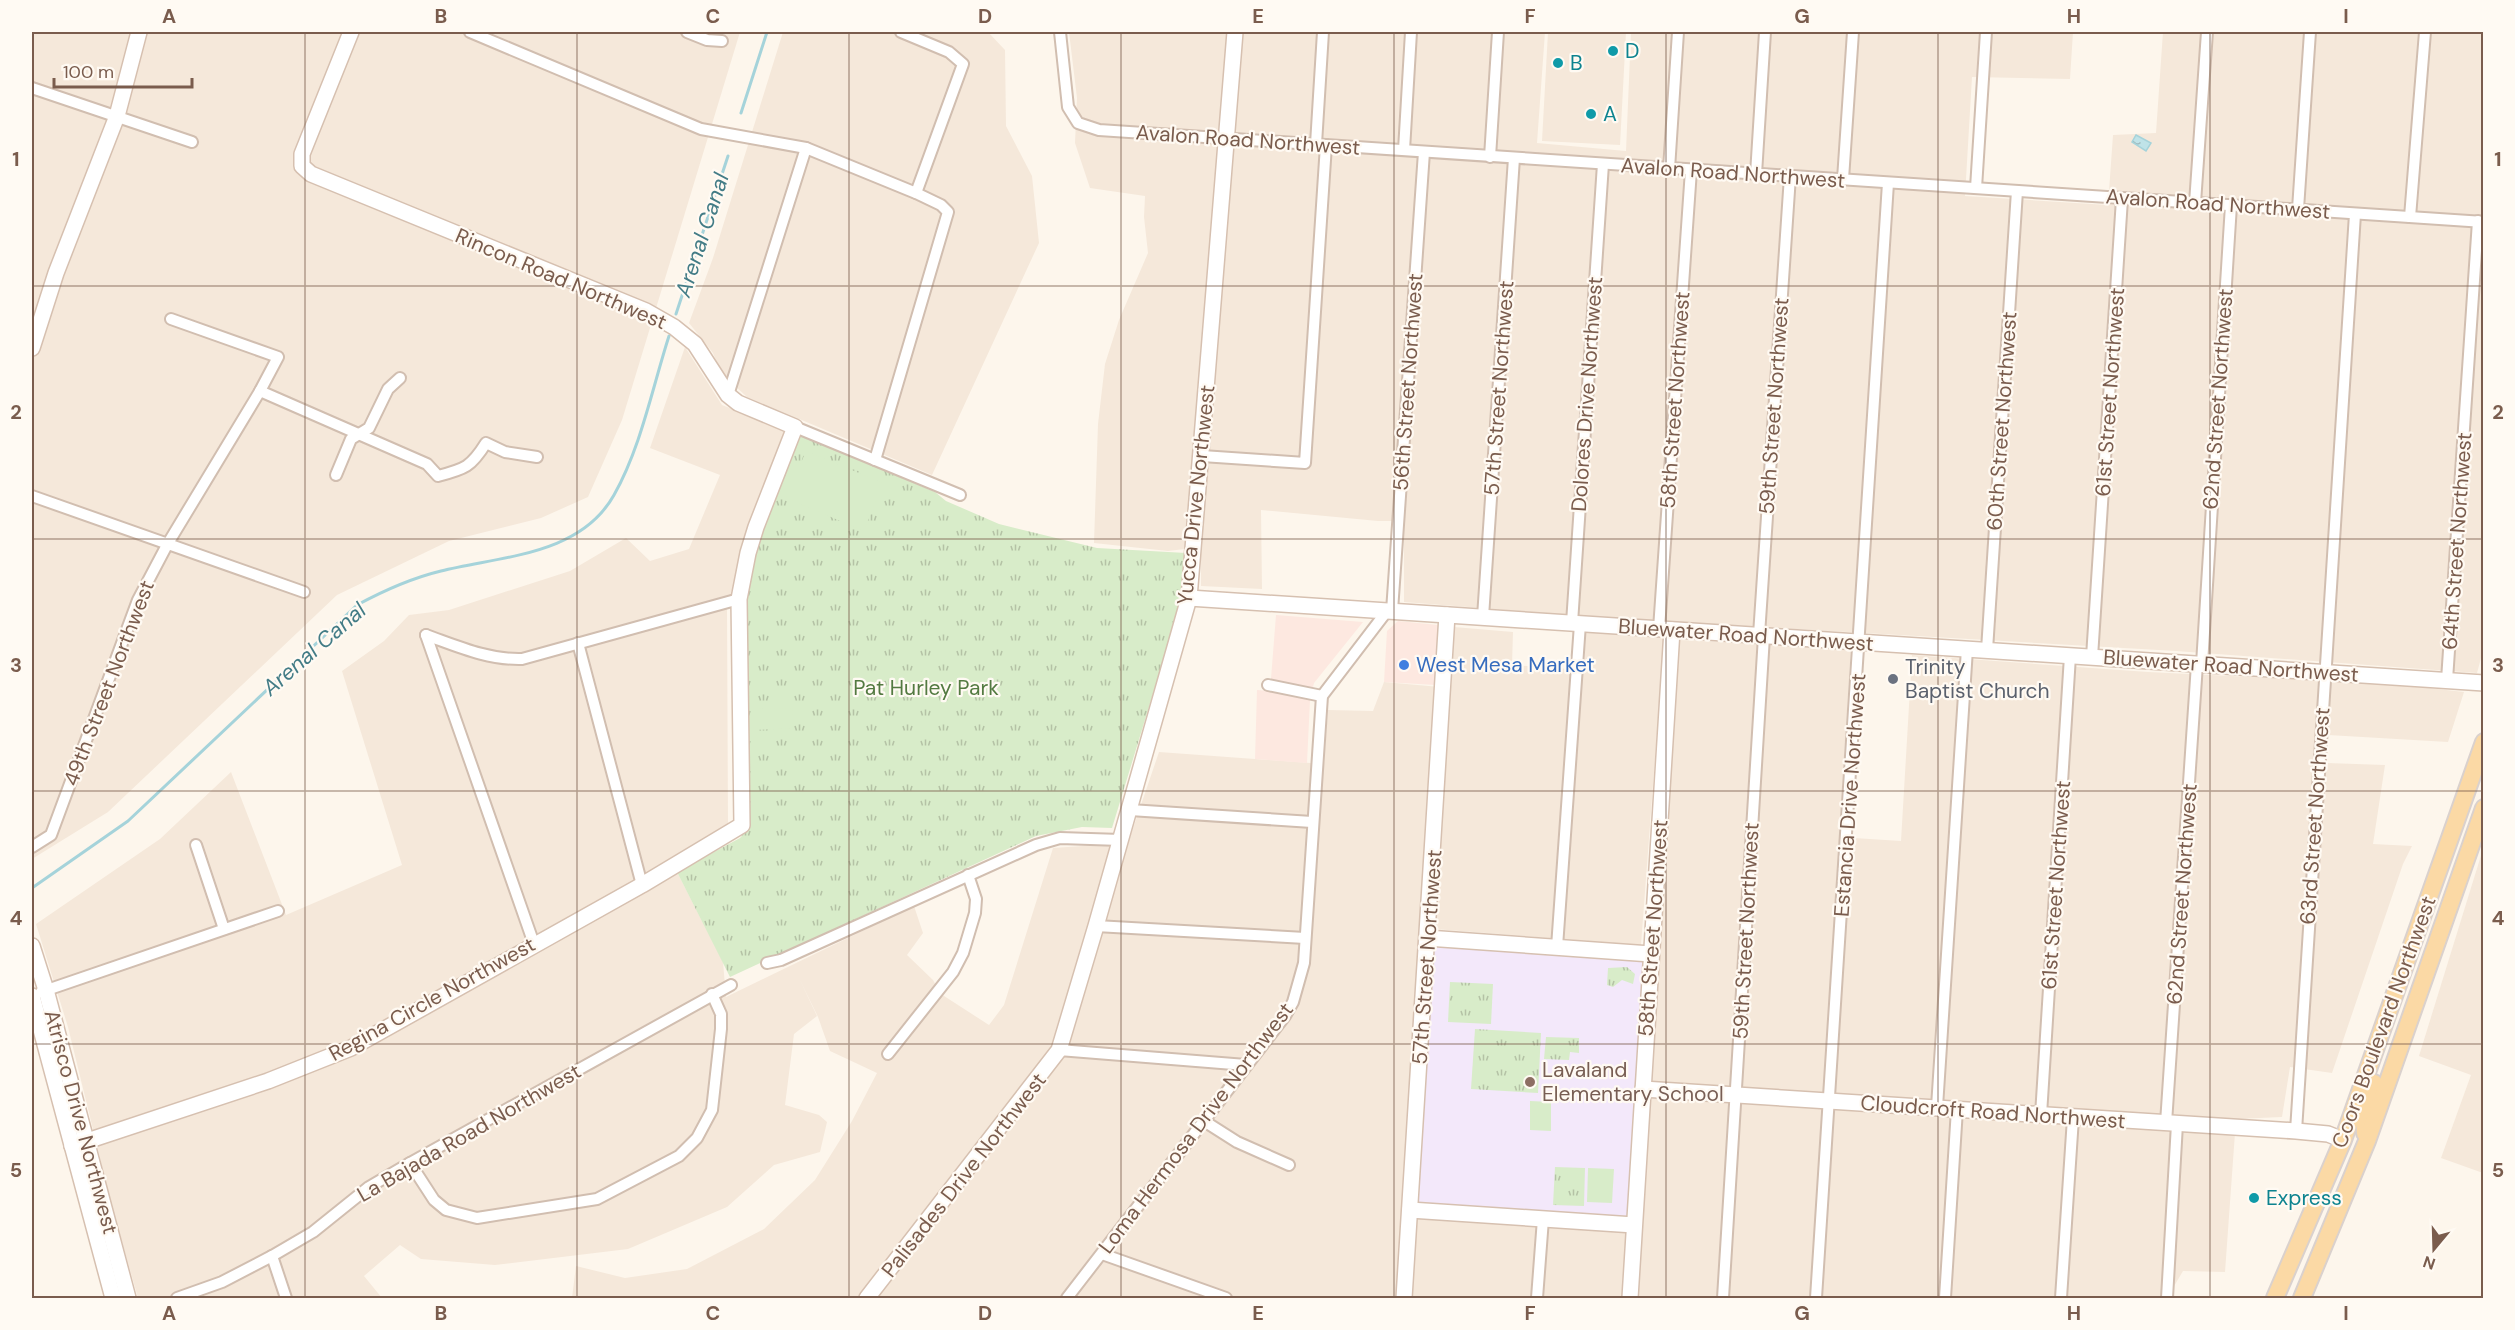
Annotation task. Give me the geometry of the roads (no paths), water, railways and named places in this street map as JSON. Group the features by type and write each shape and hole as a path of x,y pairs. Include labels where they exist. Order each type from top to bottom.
{"main road":[{"name":"Coors Boulevard Northwest","path":"2275,1299 2343,1140 2484,742"},
{"name":"Coors Boulevard Northwest","path":"2302,1299 2367,1140 2484,808"},
{"path":"2367,1140 2363,1125 2364,1115 2376,1077 2370,1062"},
{"path":"2339,1211 2334,1197 2348,1155 2343,1140"}],"street":[{"path":"32,348 36,322 117,116 139,32"},
{"name":"Rincon Road Northwest","path":"351,32 303,154 302,166 311,174 646,311 674,327 694,344 728,395 738,403 960,495"},
{"path":"470,32 701,129 806,148 941,205 948,212 875,460"},
{"path":"687,32 707,40 722,41"},
{"path":"901,32 949,51 963,64 916,194"},
{"name":"Avalon Road Northwest","path":"1060,32 1068,107 1078,123 1099,130 2481,222"},
{"name":"Yucca Drive Northwest","path":"1059,1050 1130,810 1189,598 1235,32"},
{"path":"1202,456 1305,463 1321,144 1323,32"},
{"path":"1404,150 1412,32"},
{"path":"1490,156 1498,32"},
{"path":"1669,169 1678,32"},
{"path":"1756,174 1765,32"},
{"path":"1842,179 1853,32"},
{"path":"1976,188 1986,32"},
{"path":"2195,203 2207,32"},
{"path":"2298,209 2310,32"},
{"path":"2410,217 2425,32"},
{"path":"32,88 192,142"},
{"path":"728,395 806,148"},
{"name":"56th Street Northwest","path":"1390,611 1424,152"},
{"name":"57th Street Northwest","path":"1483,617 1514,158"},
{"name":"Dolores Drive Northwest","path":"1557,947 1603,164"},
{"name":"58th Street Northwest","path":"1630,1299 1651,954 1691,170"},
{"name":"59th Street Northwest","path":"1723,1299 1790,176"},
{"name":"Estancia Drive Northwest","path":"1816,1299 1888,183"},
{"name":"60th Street Northwest","path":"1987,650 2017,191"},
{"name":"61st Street Northwest","path":"2092,657 2122,199"},
{"name":"62nd Street Northwest","path":"2167,1299 2172,1124 2199,664 2231,205"},
{"name":"63rd Street Northwest","path":"2296,1131 2355,214"},
{"name":"64th Street Northwest","path":"2447,680 2481,222"},
{"name":"49th Street Northwest","path":"32,847 51,835 138,600 167,545 278,357 171,319"},
{"path":"336,475 351,439 369,428 388,389 399,378"},
{"path":"260,391 427,464 438,476 463,470 475,460 486,443 505,452 537,457"},
{"path":"534,944 426,635 504,660 522,659 739,599 748,553 756,527 795,427"},
{"path":"32,496 304,592"},
{"name":"Bluewater Road Northwest","path":"1189,598 2484,683"},
{"name":"Regina Circle Northwest","path":"72,1146 87,1143 268,1081 351,1048 642,885 742,825 739,599"},
{"path":"1268,685 1322,696 1390,611"},
{"name":"57th Street Northwest","path":"1404,1299 1447,615"},
{"path":"578,643 642,885"},
{"path":"1937,1107 1967,649"},
{"name":"61st Street Northwest","path":"2041,1115 2070,656"},
{"name":"Loma Hermosa Drive Northwest","path":"1066,1299 1293,1002 1304,963 1322,696"},
{"path":"1130,810 1312,822"},
{"path":"767,963 781,960 968,875 1060,838 1121,840"},
{"path":"196,845 224,929"},
{"path":"888,1054 953,972 963,953 975,913 976,899 968,875"},
{"path":"36,993 278,911"},
{"path":"1096,926 1305,938"},
{"path":"1427,938 1651,954"},
{"name":"Atrisco Drive Northwest","path":"32,946 36,993 72,1146 113,1299"},
{"name":"La Bajada Road Northwest","path":"177,1299 222,1282 272,1256 313,1232 369,1187 410,1162 731,985"},
{"name":"Atrisco Drive Northwest","path":"36,993 87,1143 128,1299"},
{"path":"410,1162 434,1200 446,1210 477,1218 597,1199 679,1156 698,1138 712,1110 721,1029 721,1014 712,994"},
{"path":"1059,1050 1246,1065"},
{"name":"Palisades Drive Northwest","path":"867,1299 1059,1050"},
{"name":"Cloudcroft Road Northwest","path":"1643,1089 2296,1131 2328,1134 2343,1140"},
{"path":"1945,1299 1957,1109"},
{"path":"2061,1299 2073,1118"},
{"path":"1204,1121 1237,1142 1289,1165"},
{"path":"1410,1210 1634,1225"},
{"path":"1538,1299 1543,1219"},
{"path":"1101,1254 1226,1299"},
{"path":"272,1256 286,1299"}],"water":[{"path":"2136,135 2151,143 2146,151 2132,142"}],"waterway":[{"name":"Arenal Canal","path":"741,113 767,32"},
{"name":"Arenal Canal","path":"676,314 728,156"},
{"name":"Arenal Canal","path":"32,888 128,821 357,605 398,585 430,574 513,556 560,542 581,530 599,515 614,495 632,457 669,336"}],"place":[{"name":"D","path":"1613,51"},
{"name":"B","path":"1558,63"},
{"name":"A","path":"1591,114"},
{"name":"West Mesa Market","path":"1404,665"},
{"name":"Trinity Baptist Church","path":"1893,679"},
{"name":"Lavaland Elementary School","path":"1530,1082"},
{"name":"Express","path":"2254,1198"}],"park label":[{"name":"Pat Hurley Park","path":"926,688"}]}
